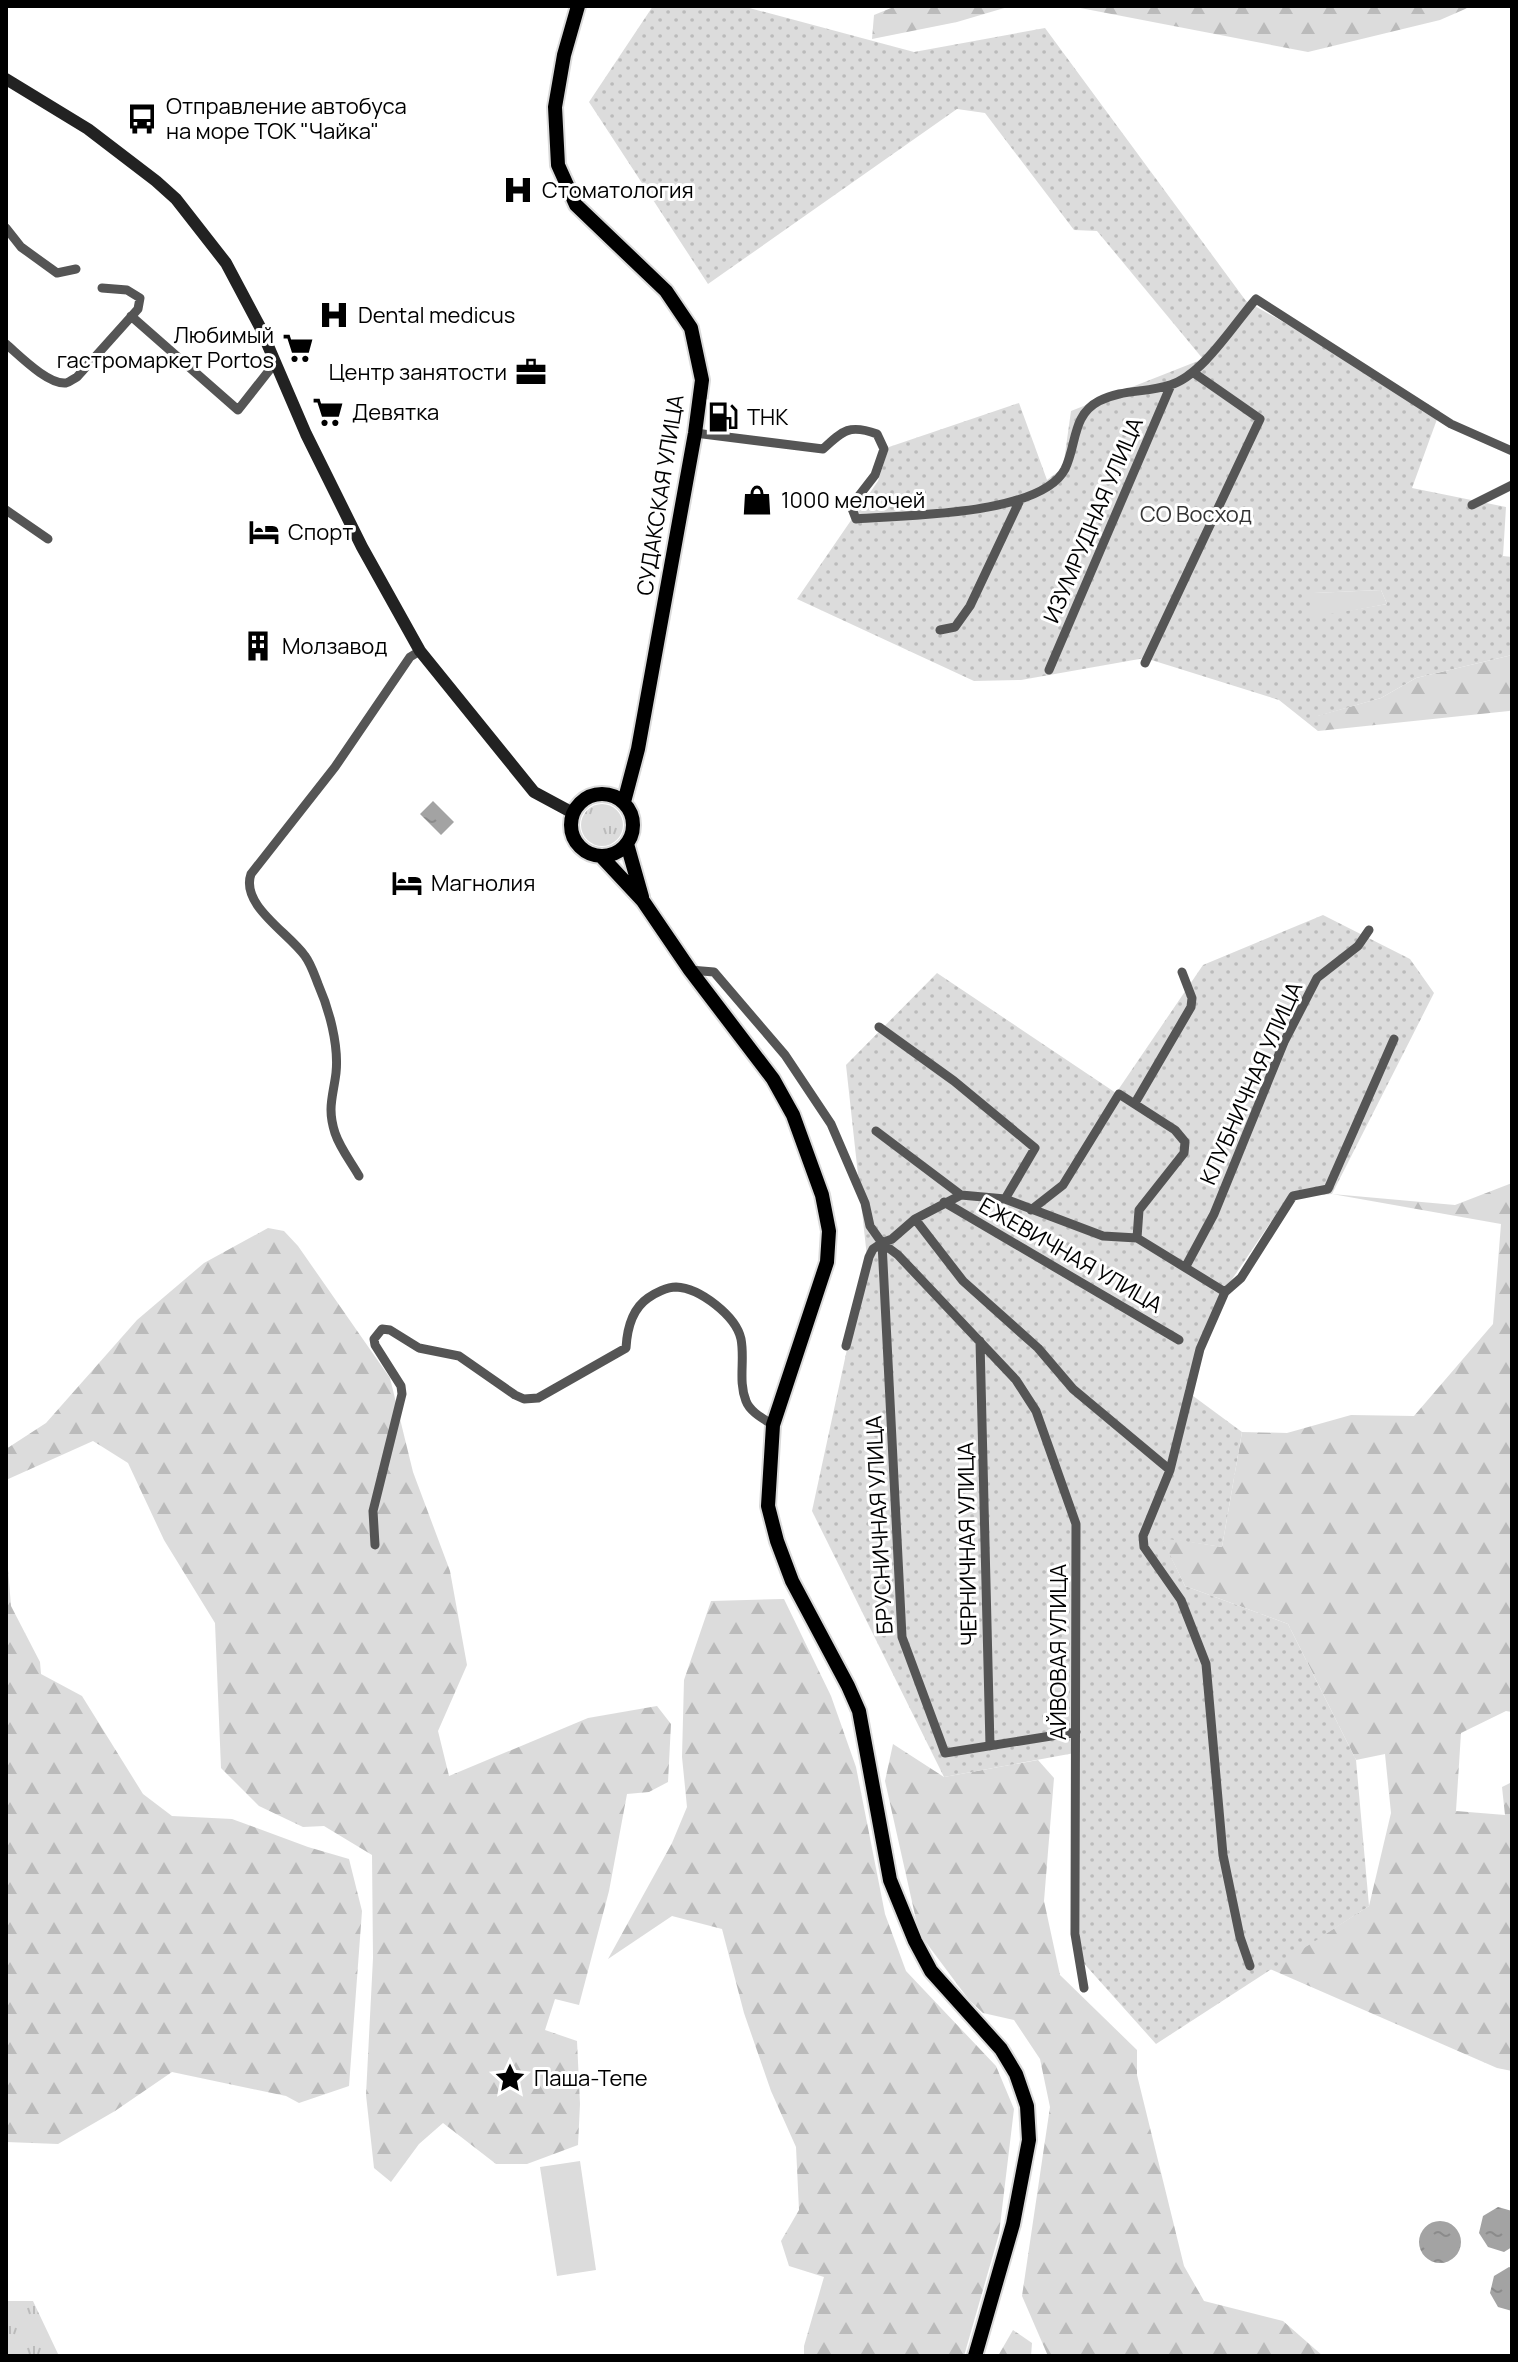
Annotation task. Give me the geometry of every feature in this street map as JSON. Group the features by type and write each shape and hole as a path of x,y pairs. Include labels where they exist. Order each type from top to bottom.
{"main road":[{"name":"СУДАКСКАЯ УЛИЦА","path":"578,6 564,55 555,107 558,165 576,205 666,291 691,328 702,380 638,749 624,802"},
{"path":"6,79 88,129 176,199 226,263 260,327 306,434 362,547 420,651 534,792 573,813"},
{"path":"606,793 624,802 632,815 633,830 627,844 616,853 601,856 582,850 571,833 573,813 586,797 606,793"},
{"path":"627,844 643,901"},
{"path":"601,856 643,901 690,970 751,1048 793,1115 822,1195 829,1231 827,1262 773,1425 768,1506 792,1581 859,1711 890,1880 915,1941 931,1971 1001,2049 1016,2074 1027,2106 1029,2140 1013,2224 975,2356"}],"street":[{"path":"6,228 21,247 57,273 76,269"},
{"path":"6,344 42,374 66,383 77,377 138,309 140,298 127,290 102,288"},
{"path":"695,433 823,449 841,431 860,428 877,434 884,449 875,475 851,506 856,519 984,509 1020,500 1049,484 1064,471 1082,412 1100,400 1130,390 1171,385 1194,373 1256,299 1451,424 1512,451"},
{"path":"131,316 238,410 275,363"},
{"path":"1145,663 1260,419 1194,373"},
{"name":"ИЗУМРУДНАЯ УЛИЦА","path":"1049,670 1171,385"},
{"path":"1472,505 1512,485"},
{"path":"940,630 955,627 970,606 1020,500"},
{"path":"6,510 48,539"},
{"path":"359,1176 335,1133 329,1100 336,1073 335,1049 322,993 304,955 255,902 248,890 248,883 251,874 335,767 410,657 420,651"},
{"name":"КЛУБНИЧНАЯ УЛИЦА","path":"1186,1266 1214,1214 1284,1042 1317,978 1358,946 1369,930"},
{"path":"690,970 714,972 785,1055 831,1124 865,1203 870,1226 882,1243"},
{"path":"1135,1103 1191,1007 1192,998 1182,972"},
{"path":"879,1027 954,1081 1035,1148 1005,1199"},
{"path":"1250,1966 1240,1937 1223,1855 1206,1664 1181,1600 1144,1547 1143,1536 1170,1470 1200,1349 1225,1292 1241,1278 1293,1196 1328,1189 1394,1039"},
{"path":"1031,1210 1063,1185 1119,1094 1175,1130 1185,1142 1184,1153 1139,1210 1137,1238"},
{"path":"876,1131 961,1195"},
{"path":"846,1346 873,1249 892,1239 915,1219 961,1195 1005,1199 1103,1236 1137,1238 1225,1292"},
{"name":"ЕЖЕВИЧНАЯ УЛИЦА","path":"944,1202 1179,1340"},
{"path":"915,1219 963,1281 1038,1348 1073,1389 1170,1470"},
{"name":"АЙВОВАЯ УЛИЦА","path":"882,1243 898,1255 1016,1380 1036,1411 1076,1524 1075,1934 1084,1988"},
{"name":"БРУСНИЧНАЯ УЛИЦА","path":"882,1243 902,1637 945,1753 990,1746"},
{"path":"375,1545 373,1511 402,1394 401,1386 375,1345 374,1339 382,1329 390,1330 419,1348 459,1356 524,1399 538,1398 626,1348 628,1326 644,1300 677,1287 700,1295 728,1313 741,1338 741,1381 746,1404 773,1425"},
{"name":"ЧЕРНИЧНАЯ УЛИЦА","path":"980,1341 990,1746"},
{"path":"990,1746 1076,1732"}],"green space":[{"name":"СО Восход","path":"653,6 742,6 914,52 1045,28 1246,301 1440,411 1412,488 1506,507 1503,556 1512,557 1512,655 1416,678 1381,698 1318,716 1318,731 1279,700 1145,658 1021,680 974,681 797,599 878,481 889,447 1019,403 1047,480 1063,468 1071,411 1203,359 1097,231 1074,230 985,113 957,109 708,284 589,102","holes":["1381,590 1387,604 1313,617 1314,593"]},
{"path":"896,6 1011,6 957,22 872,39 874,15"},
{"path":"1070,6 1472,6 1440,20 1308,52"},
{"path":"1381,590 1387,604 1313,618 1313,593"},
{"path":"1512,655 1512,710 1318,731 1317,716 1381,698 1416,678"},
{"path":"602,804 617,810 623,825 617,840 602,846 587,840 581,825 587,810"},
{"path":"1323,915 1410,959 1434,993 1332,1194 1287,1198 1218,1300 1185,1390 1242,1432 1222,1547 1162,1538 1185,1586 1288,1624 1356,1760 1369,1906 1156,2044 1080,1959 1080,1752 944,1777 812,1511 867,1257 846,1065 937,973 1116,1093 1203,965"},
{"path":"1512,1183 1512,1712 1506,1711 1461,1733 1456,1811 1505,1815 1502,1787 1512,1782 1512,2071 1497,2068 1270,1969 1369,1906 1391,1813 1385,1754 1356,1760 1288,1624 1185,1586 1161,1537 1222,1547 1242,1432 1287,1433 1351,1415 1414,1416 1493,1324 1501,1224 1332,1194 1455,1205"},
{"path":"268,1228 284,1231 298,1246 390,1378 413,1472 450,1571 467,1665 438,1731 449,1776 588,1718 657,1706 671,1724 668,1782 649,1792 627,1794 609,1891 579,2005 555,1999 545,2030 577,2041 578,2145 527,2164 496,2164 443,2123 419,2144 391,2182 374,2168 366,2095 373,1958 372,1855 324,1826 303,1827 259,1806 221,1768 215,1623 164,1540 128,1463 93,1441 6,1480 6,1449 46,1423 137,1320 204,1263"},
{"path":"6,1545 11,1606 40,1662 41,1674 82,1696 143,1794 172,1816 232,1819 349,1859 362,1911 349,2086 299,2103 286,2096 172,2072 115,2111 58,2144 6,2142"},
{"path":"784,1599 831,1696 856,1767 885,1914 906,1971 996,2066 1014,2109 999,2234 964,2356 804,2356 804,2346 824,2277 789,2266 781,2241 799,2210 796,2147 771,2091 744,2013 722,1929 672,1916 608,1959 672,1843 687,1807 682,1757 684,1680 711,1601"},
{"path":"893,1744 944,1777 1038,1760 1054,1778 1044,1901 1060,1975 1137,2050 1137,2075 1184,2266 1204,2301 1283,2321 1323,2356 1048,2356 1022,2296 1050,2107 1040,2059 1014,2020 983,2013 969,2000 919,1933 885,1781"},
{"path":"580,2161 596,2270 557,2276 540,2167"},
{"path":"6,2301 33,2301 59,2356 6,2356"},
{"path":"1013,2330 1032,2343 1031,2356 998,2356"}],"water":[{"path":"433,801 454,822 441,835 420,814"},
{"path":"1498,2207 1512,2211 1512,2247 1504,2252 1488,2247 1479,2233 1483,2216"},
{"path":"1440,2221 1455,2227 1461,2242 1455,2257 1440,2263 1425,2257 1419,2242 1425,2227"},
{"path":"1512,2268 1512,2311 1498,2307 1490,2293 1494,2276"}],"place":[{"name":"Отправление автобуса на море ТОК \"Чайка\"","path":"142,119"},
{"name":"Стоматология","path":"518,190"},
{"name":"Dental medicus","path":"334,315"},
{"name":"Любимый гастромаркет Portos","path":"298,348"},
{"name":"Центр занятости","path":"531,372"},
{"name":"Девятка","path":"328,412"},
{"name":"ТНК","path":"723,417"},
{"name":"1000 мелочей","path":"757,500"},
{"name":"Спорт","path":"264,532"},
{"name":"Молзавод","path":"258,646"},
{"name":"Магнолия","path":"407,883"},
{"name":"Паша-Тепе","path":"510,2078"}]}
